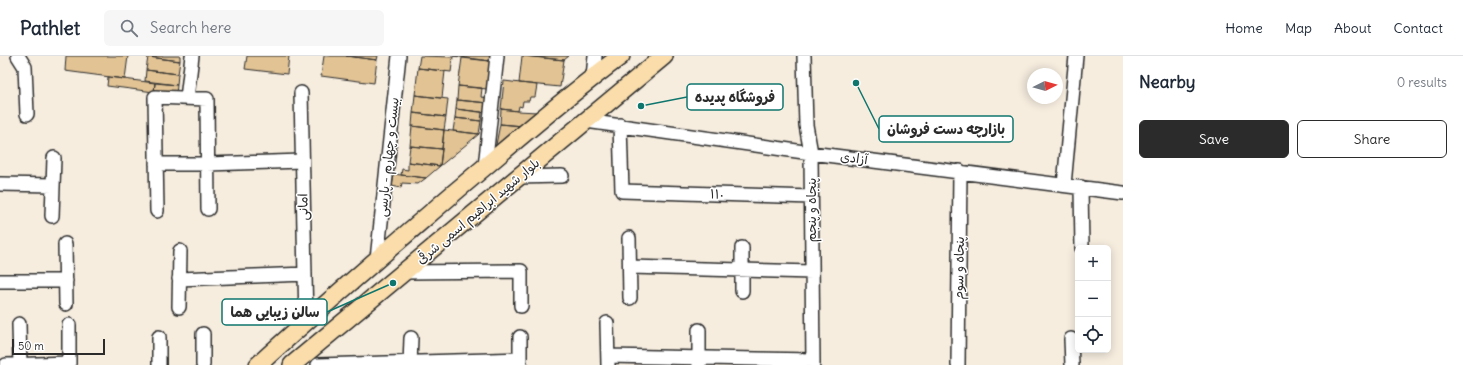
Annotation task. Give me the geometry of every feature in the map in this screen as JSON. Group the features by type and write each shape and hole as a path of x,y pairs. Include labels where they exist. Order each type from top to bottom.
{"main road":[{"path":"258,365 377,259 485,167 593,77 621,56"},
{"name":"بلوار شهید ابراهیم اسمی شرقی","path":"292,365 664,56"}],"street":[{"path":"18,56 25,67 27,114"},
{"path":"187,98 192,56"},
{"name":"بیست و چهارم - پارسی","path":"377,259 399,56"},
{"path":"485,167 497,56"},
{"path":"593,77 595,56"},
{"name":"پنجاه و پنجم","path":"804,56 806,125 811,153 813,362"},
{"path":"1064,185 1076,56"},
{"name":"امانی","path":"301,93 306,321"},
{"path":"157,211 155,97 207,99 208,209"},
{"name":"آزادی","path":"586,121 811,153 1123,193"},
{"name":"۱۱۰","path":"620,125 622,190 811,197"},
{"path":"52,216 54,158"},
{"path":"156,164 302,161"},
{"name":"پنجاه و سوم","path":"958,365 960,171"},
{"path":"518,177 562,176"},
{"path":"0,184 53,185"},
{"path":"1081,187 1082,245"},
{"path":"629,238 630,298"},
{"path":"65,244 66,304"},
{"path":"742,248 742,291"},
{"path":"178,307 180,251"},
{"path":"630,267 812,272"},
{"path":"404,272 521,271 521,306"},
{"path":"179,279 305,274"},
{"path":"0,281 66,281"},
{"path":"607,323 608,360 813,362"},
{"path":"20,324 20,365"},
{"path":"6,365 69,364 69,325"},
{"path":"699,330 699,361"},
{"path":"203,334 203,365"},
{"path":"159,365 160,337"},
{"path":"318,365 520,362 520,337"},
{"path":"410,364 411,338"},
{"path":"1071,339 1072,365"}],"building":[{"path":"66,56 128,56 125,79 65,71"},
{"path":"142,56 180,56 180,61"},
{"path":"247,56 289,56 287,74 245,69"},
{"path":"324,56 346,56 377,60 374,83 321,76"},
{"path":"346,56 378,56 377,60"},
{"path":"420,56 453,57 451,72 418,68"},
{"path":"453,56 491,56 490,61"},
{"path":"522,56 564,60 560,87 519,83"},
{"path":"526,56 569,56 564,60"},
{"path":"148,57 180,61 178,74 146,70"},
{"path":"462,58 490,61 487,89 458,86"},
{"path":"418,68 445,71 442,98 415,95"},
{"path":"146,70 178,74 177,85 145,81"},
{"path":"108,77 155,83 154,92 107,86"},
{"path":"504,81 537,85 535,97 530,97 529,101 523,101 522,107 519,106 518,111 501,109"},
{"path":"155,83 177,85 176,95 154,92"},
{"path":"458,86 482,88 481,97 489,98 488,103 457,100"},
{"path":"415,95 448,99 446,117 413,113"},
{"path":"457,100 488,103 487,113 456,109"},
{"path":"456,109 482,112 481,121 455,118"},
{"path":"501,109 537,112 523,126 500,124"},
{"path":"413,113 446,117 444,130 412,126"},
{"path":"455,118 481,121 479,134 453,131"},
{"path":"500,124 523,126 495,150"},
{"path":"412,126 444,130 442,149 410,146"},
{"path":"444,130 479,134 440,166 442,149"},
{"path":"410,146 442,149 440,166 408,162"},
{"path":"408,162 440,166 426,178 401,175 402,169 408,170"},
{"path":"394,174 426,178 418,184 402,183 401,188 392,186"}],"place":[{"name":"بازارچه دست فروشان","path":"856,83"},
{"name":"فروشگاه پدیده","path":"641,106"},
{"name":"سالن زیبایی هما","path":"393,283"}]}
